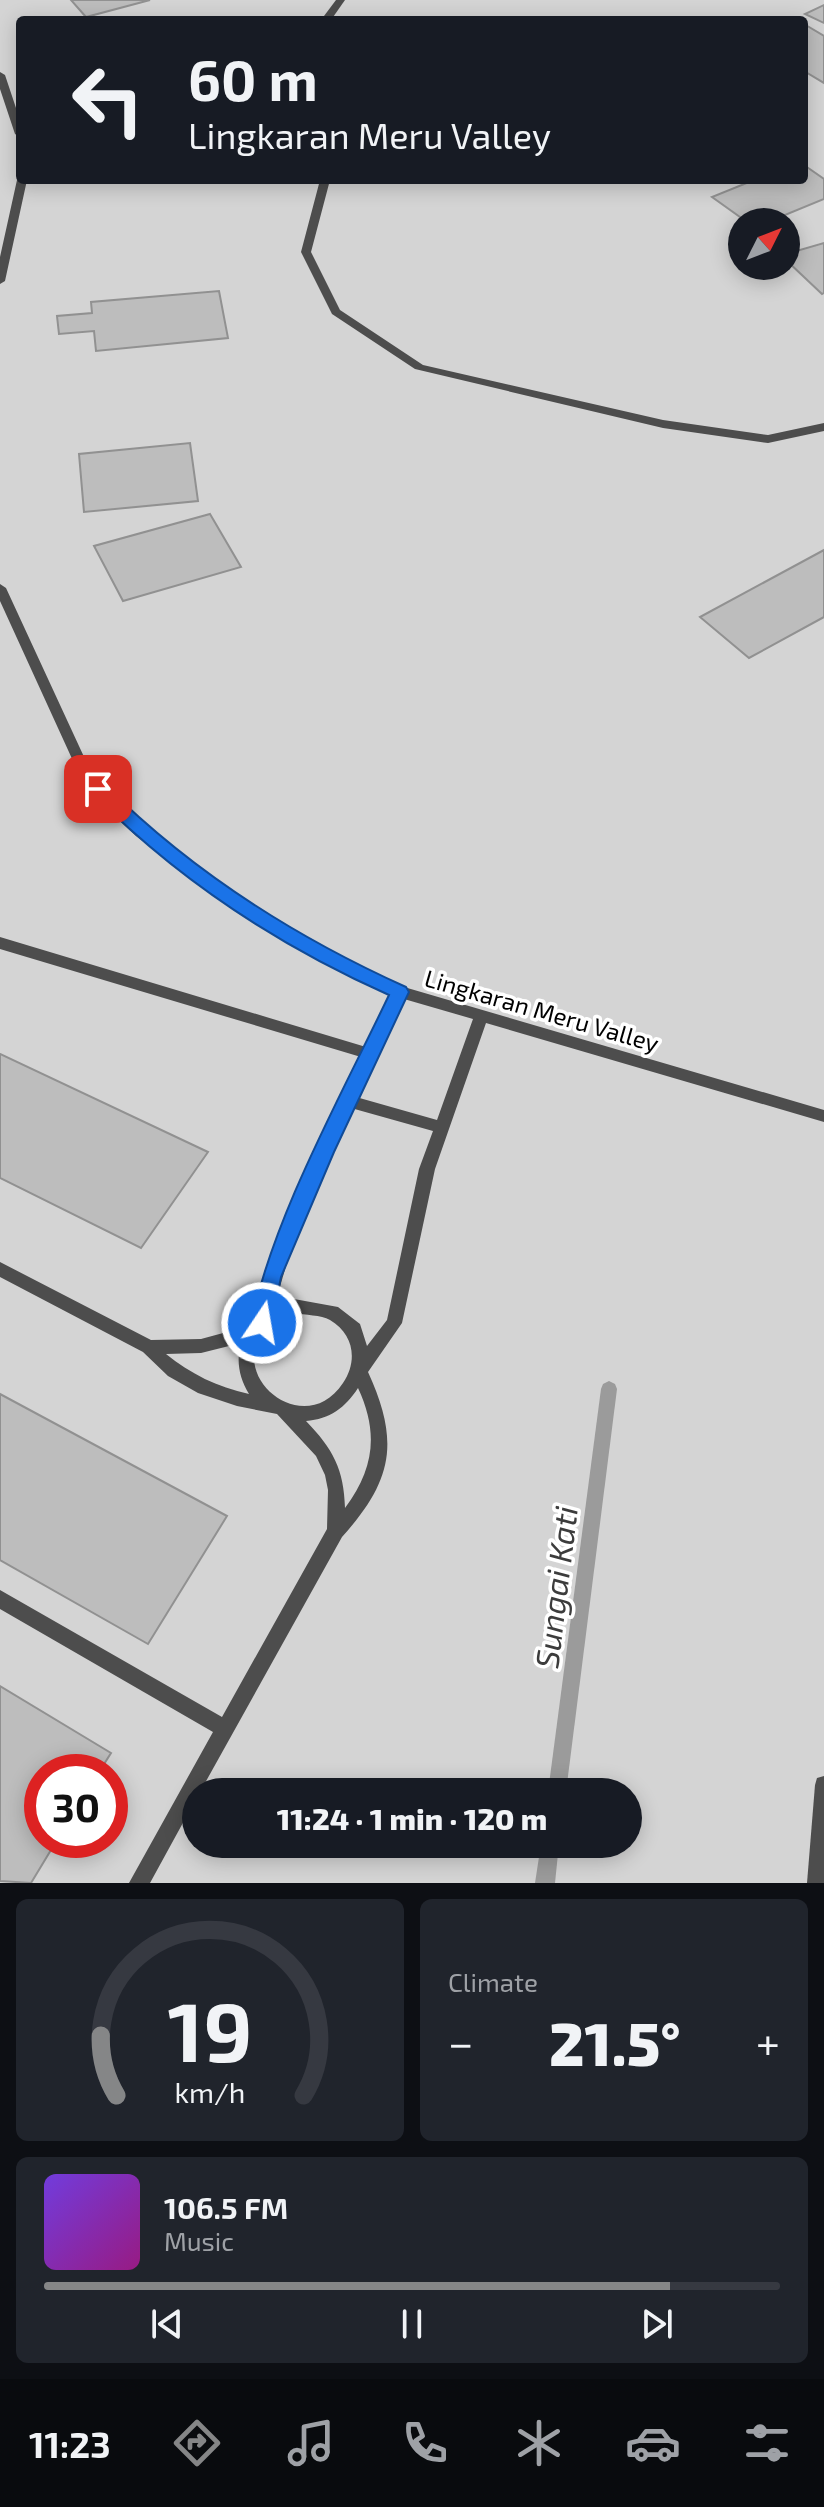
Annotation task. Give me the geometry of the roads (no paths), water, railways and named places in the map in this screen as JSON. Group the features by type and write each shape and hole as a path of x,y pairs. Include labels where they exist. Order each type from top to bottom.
{"street":[{"path":"0,75 16,122"},
{"path":"0,281 6,234 21,184"},
{"path":"324,184 306,252 336,312 419,367 663,424 768,439 824,427"},
{"name":"Lingkaran Meru Valley","path":"0,588 86,774 110,804 141,832 239,905 342,966 400,992 824,1116"},
{"path":"0,943 371,1054"},
{"path":"336,1531 336,1481 329,1459 277,1408 258,1395 249,1380 247,1348 258,1328 271,1277 348,1101 400,992"},
{"path":"0,1269 149,1347 165,1366 222,1396 299,1414 331,1408 354,1388 361,1370 394,1323 427,1169 482,1015"},
{"path":"348,1101 441,1127"},
{"path":"139,1883 336,1531 356,1510 372,1481 379,1457 380,1428 376,1404 361,1370 363,1350 357,1334 346,1321 330,1311 312,1306 294,1306 276,1313 258,1328 201,1346 149,1347"},
{"path":"0,1599 226,1729"},
{"path":"817,1883 824,1785"}],"waterway":[{"name":"Sungai Kati","path":"559,1778 609,1389"},
{"name":"Sungai Kati","path":"545,1883 548,1858"}]}
